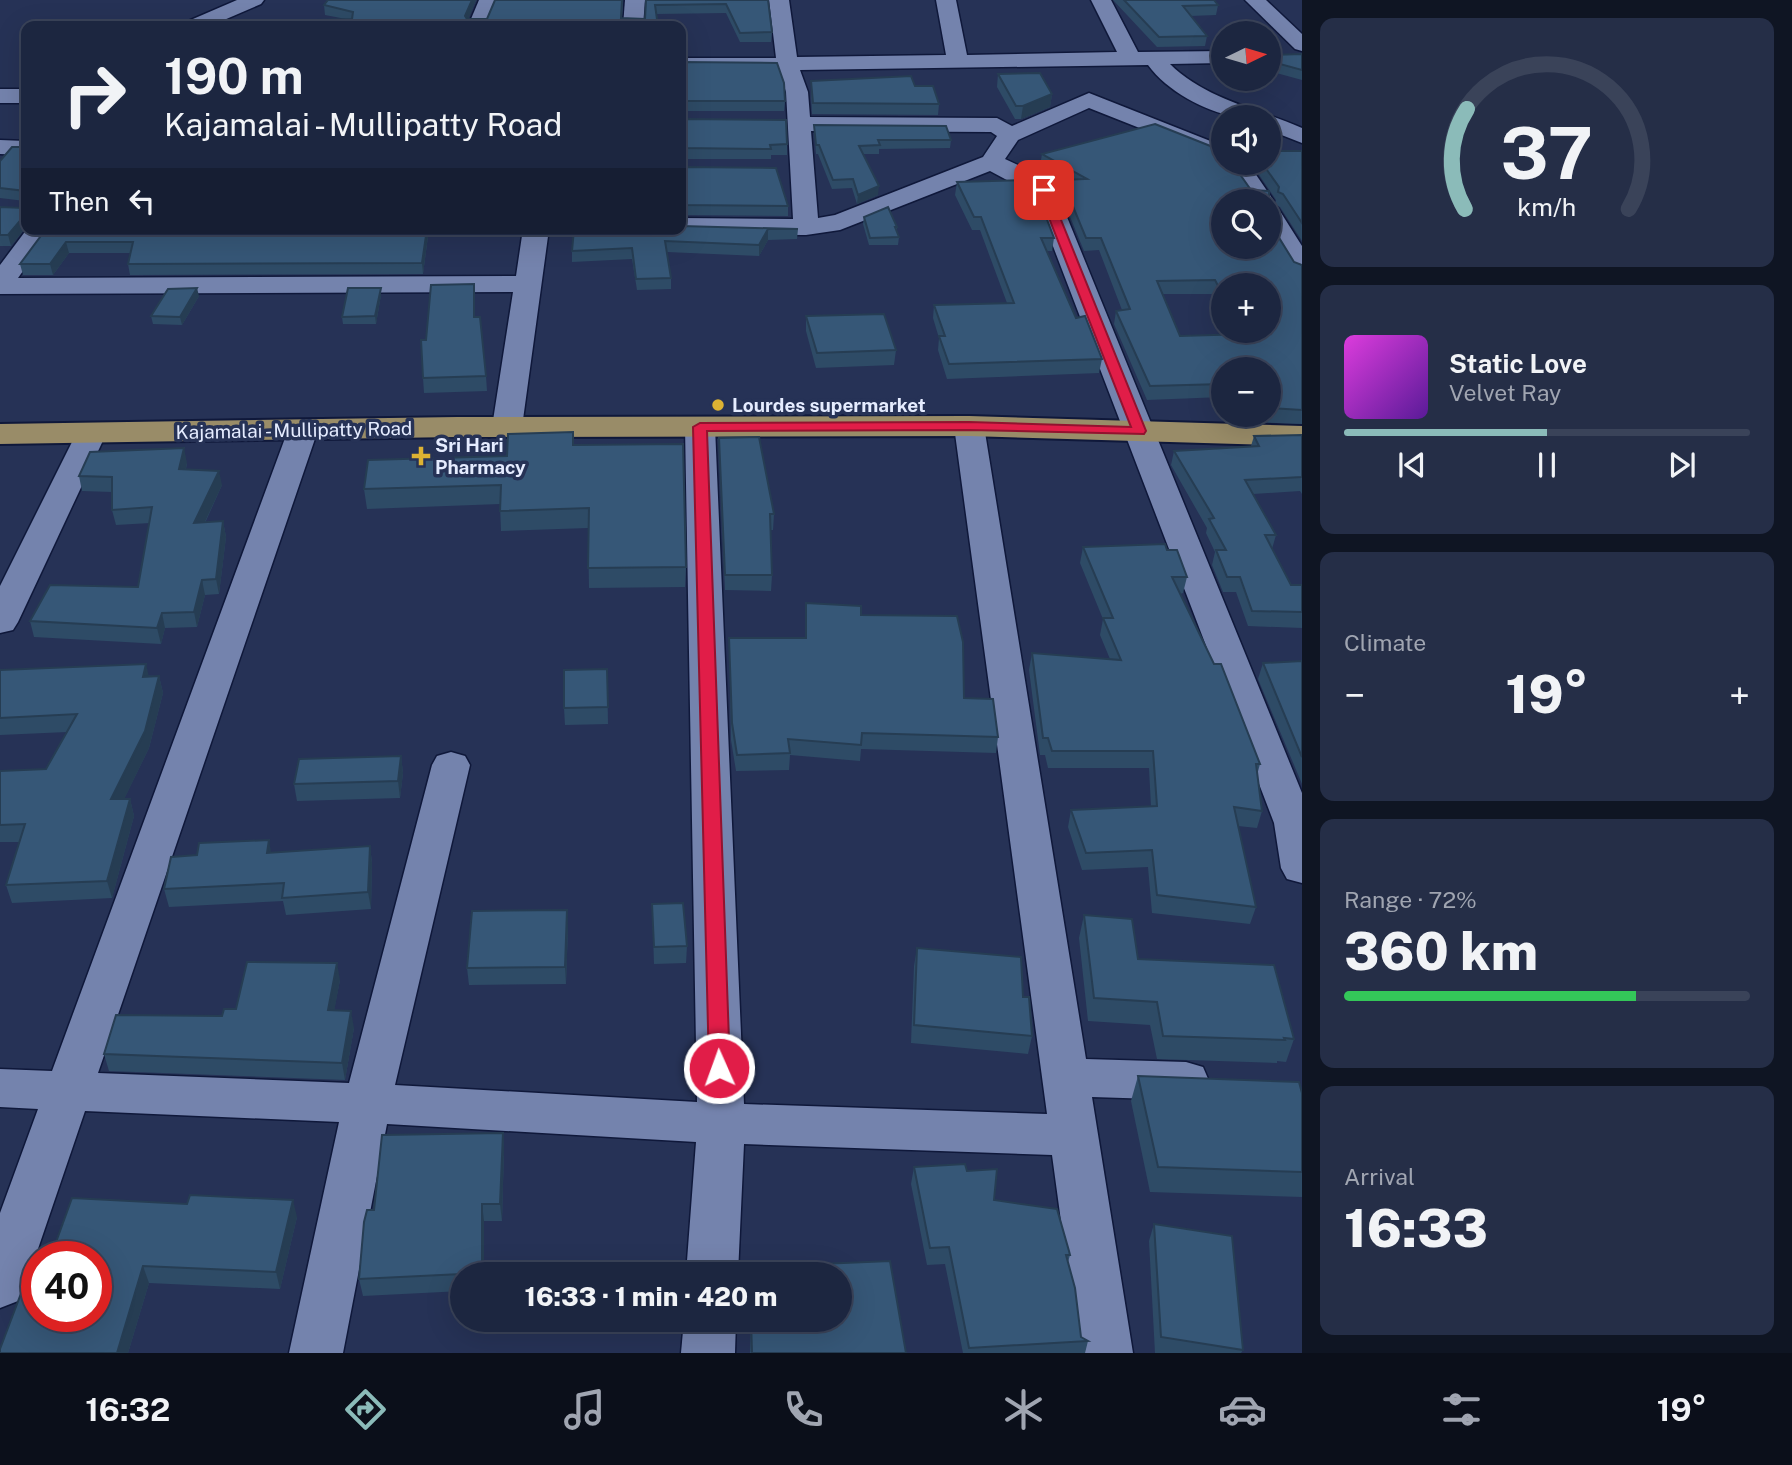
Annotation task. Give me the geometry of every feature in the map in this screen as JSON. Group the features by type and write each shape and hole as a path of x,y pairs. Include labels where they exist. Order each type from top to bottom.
{"main road":[{"name":"Kajamalai - Mullipatty Road","path":"0,434 507,427 969,426 1302,436"}],"street":[{"path":"205,21 254,0"},
{"path":"480,21 489,0"},
{"path":"633,21 635,0"},
{"path":"779,0 787,64 797,92 790,122 790,168 806,227"},
{"path":"946,0 958,61"},
{"path":"1101,0 1131,59"},
{"path":"1255,0 1294,29 1302,44"},
{"path":"1281,56 1302,56"},
{"path":"686,64 1211,57"},
{"path":"1154,58 1170,78 1228,105"},
{"path":"0,96 21,96"},
{"path":"686,226 806,227 840,222 991,162 1010,135 1089,100 1211,149"},
{"path":"790,122 998,125 1010,135"},
{"path":"1281,127 1302,136"},
{"path":"0,147 21,148"},
{"path":"991,162 1028,178 1044,190 1298,823 1302,868"},
{"path":"1281,232 1302,268"},
{"path":"0,285 36,235"},
{"path":"507,427 535,235"},
{"path":"0,285 528,284"},
{"path":"969,426 1106,1353"},
{"path":"700,427 721,1123 713,1262"},
{"path":"0,1284 303,430"},
{"path":"0,622 92,432"},
{"path":"316,1353 367,1103 452,765"},
{"path":"1065,1077 1232,1083"},
{"path":"0,1088 367,1103 721,1123 1074,1135"},
{"path":"708,1353 709,1332"}],"building":[{"path":"328,0 472,0 465,16 467,19 487,19 495,0 622,0 621,18 645,19 646,0 768,0 772,32 740,33 726,4 655,5 657,21 281,21 352,19 353,12 324,5"},
{"path":"1124,0 1214,0 1218,5 1183,6 1207,36 1159,37"},
{"path":"1302,54 1302,70 1281,64 1281,55"},
{"path":"686,62 777,63 784,83 785,101 686,101"},
{"path":"1040,73 1052,94 1023,106 1016,106 998,74"},
{"path":"911,76 915,86 933,86 939,104 813,103 811,81"},
{"path":"686,119 786,120 787,144 770,145 771,149 686,148"},
{"path":"1155,124 1211,146 1211,175 1240,175 1250,189 1211,189 1211,259 1281,259 1281,241 1294,262 1302,265 1302,410 1281,409 1281,357 1211,357 1211,384 1150,386 1116,311 1130,309 1101,238 1086,238 1062,180 1087,179 1042,154"},
{"path":"814,125 946,126 951,140 878,140 880,145 859,146 879,186 858,195 853,179 833,180 819,145 816,145"},
{"path":"12,147 21,147 21,191 0,188 0,161"},
{"path":"1281,151 1302,151 1302,223 1281,193 1270,175 1281,175"},
{"path":"686,167 776,168 788,206 686,205"},
{"path":"1028,180 1033,183 1054,238 1041,238 1076,318 1085,316 1102,359 949,364 939,336 945,336 934,305 1014,303 981,217 974,217 957,182"},
{"path":"0,207 21,208 21,220 8,235 0,235"},
{"path":"888,207 899,237 870,238 864,217"},
{"path":"686,226 798,229 768,229 759,245 665,241 671,278 636,279 632,248 572,251 573,235 686,235"},
{"path":"42,235 426,235 422,263 128,264 133,242 66,242 50,264 20,264"},
{"path":"474,284 474,317 480,317 486,376 423,378 421,340 426,340 431,285"},
{"path":"197,288 180,317 151,316 168,289"},
{"path":"348,288 381,288 375,316 342,317"},
{"path":"884,314 896,350 817,353 806,316"},
{"path":"573,432 573,445 683,444 686,567 588,568 589,508 500,511 501,485 364,489 368,460 507,456 508,434"},
{"path":"1302,435 1302,477 1245,480 1276,535 1265,535 1291,585 1302,585 1302,612 1252,611 1240,577 1227,577 1216,550 1226,550 1209,519 1214,518 1174,451 1259,446 1254,436"},
{"path":"759,437 774,514 770,514 772,575 725,575 719,438"},
{"path":"184,448 179,469 219,471 194,523 223,521 216,579 202,580 194,612 162,613 157,628 30,621 50,585 138,587 152,507 112,510 112,477 79,476 90,452"},
{"path":"1165,544 1167,550 1177,550 1187,577 1172,577 1214,664 1221,664 1260,764 1256,764 1262,811 1234,807 1256,907 1157,895 1152,850 1086,853 1071,810 1157,806 1153,751 1052,751 1048,738 1043,738 1032,653 1121,660 1103,618 1113,618 1083,547"},
{"path":"806,603 861,606 861,615 957,616 963,642 964,698 993,699 998,737 862,733 861,745 788,739 790,753 737,755 732,723 729,638 806,638"},
{"path":"1302,661 1302,757 1263,663"},
{"path":"146,664 143,677 159,676 145,731 111,799 130,799 107,881 6,885 25,824 0,825 0,771 46,769 77,714 0,718 0,670"},
{"path":"607,669 608,707 564,708 564,670"},
{"path":"401,756 398,781 294,784 299,759"},
{"path":"269,840 267,853 370,846 368,892 282,898 284,883 164,889 171,857 197,855 199,843"},
{"path":"683,903 687,946 654,947 652,904"},
{"path":"567,910 565,967 467,968 472,911"},
{"path":"1084,915 1132,919 1138,959 1274,965 1294,1039 1163,1036 1157,1002 1094,998"},
{"path":"917,948 1021,957 1023,997 1029,997 1032,1036 914,1025"},
{"path":"247,962 337,963 328,1010 351,1011 342,1063 104,1054 116,1015 222,1016 224,1009 236,1009"},
{"path":"1138,1076 1299,1082 1302,1093 1302,1172 1158,1167"},
{"path":"503,1133 500,1204 482,1204 482,1262 450,1262 450,1275 359,1279 364,1222 367,1210 374,1210 382,1135"},
{"path":"965,1164 967,1171 997,1169 994,1200 1057,1209 1070,1255 1066,1255 1075,1288 1081,1337 1088,1341 969,1348 949,1247 930,1248 914,1167"},
{"path":"190,1195 293,1200 276,1272 143,1266 117,1353 0,1353 21,1294 21,1332 112,1332 112,1241 56,1241 72,1198 187,1204"},
{"path":"1154,1224 1232,1236 1243,1350 1161,1337"},
{"path":"890,1261 906,1353 752,1353 751,1332 852,1332 852,1263"}],"place":[{"name":"Lourdes supermarket","path":"718,405"},
{"name":"Sri Hari Pharmacy","path":"421,456"}],"route":[{"path":"719,1068 700,427 969,426 1139,431 1044,190"}]}
